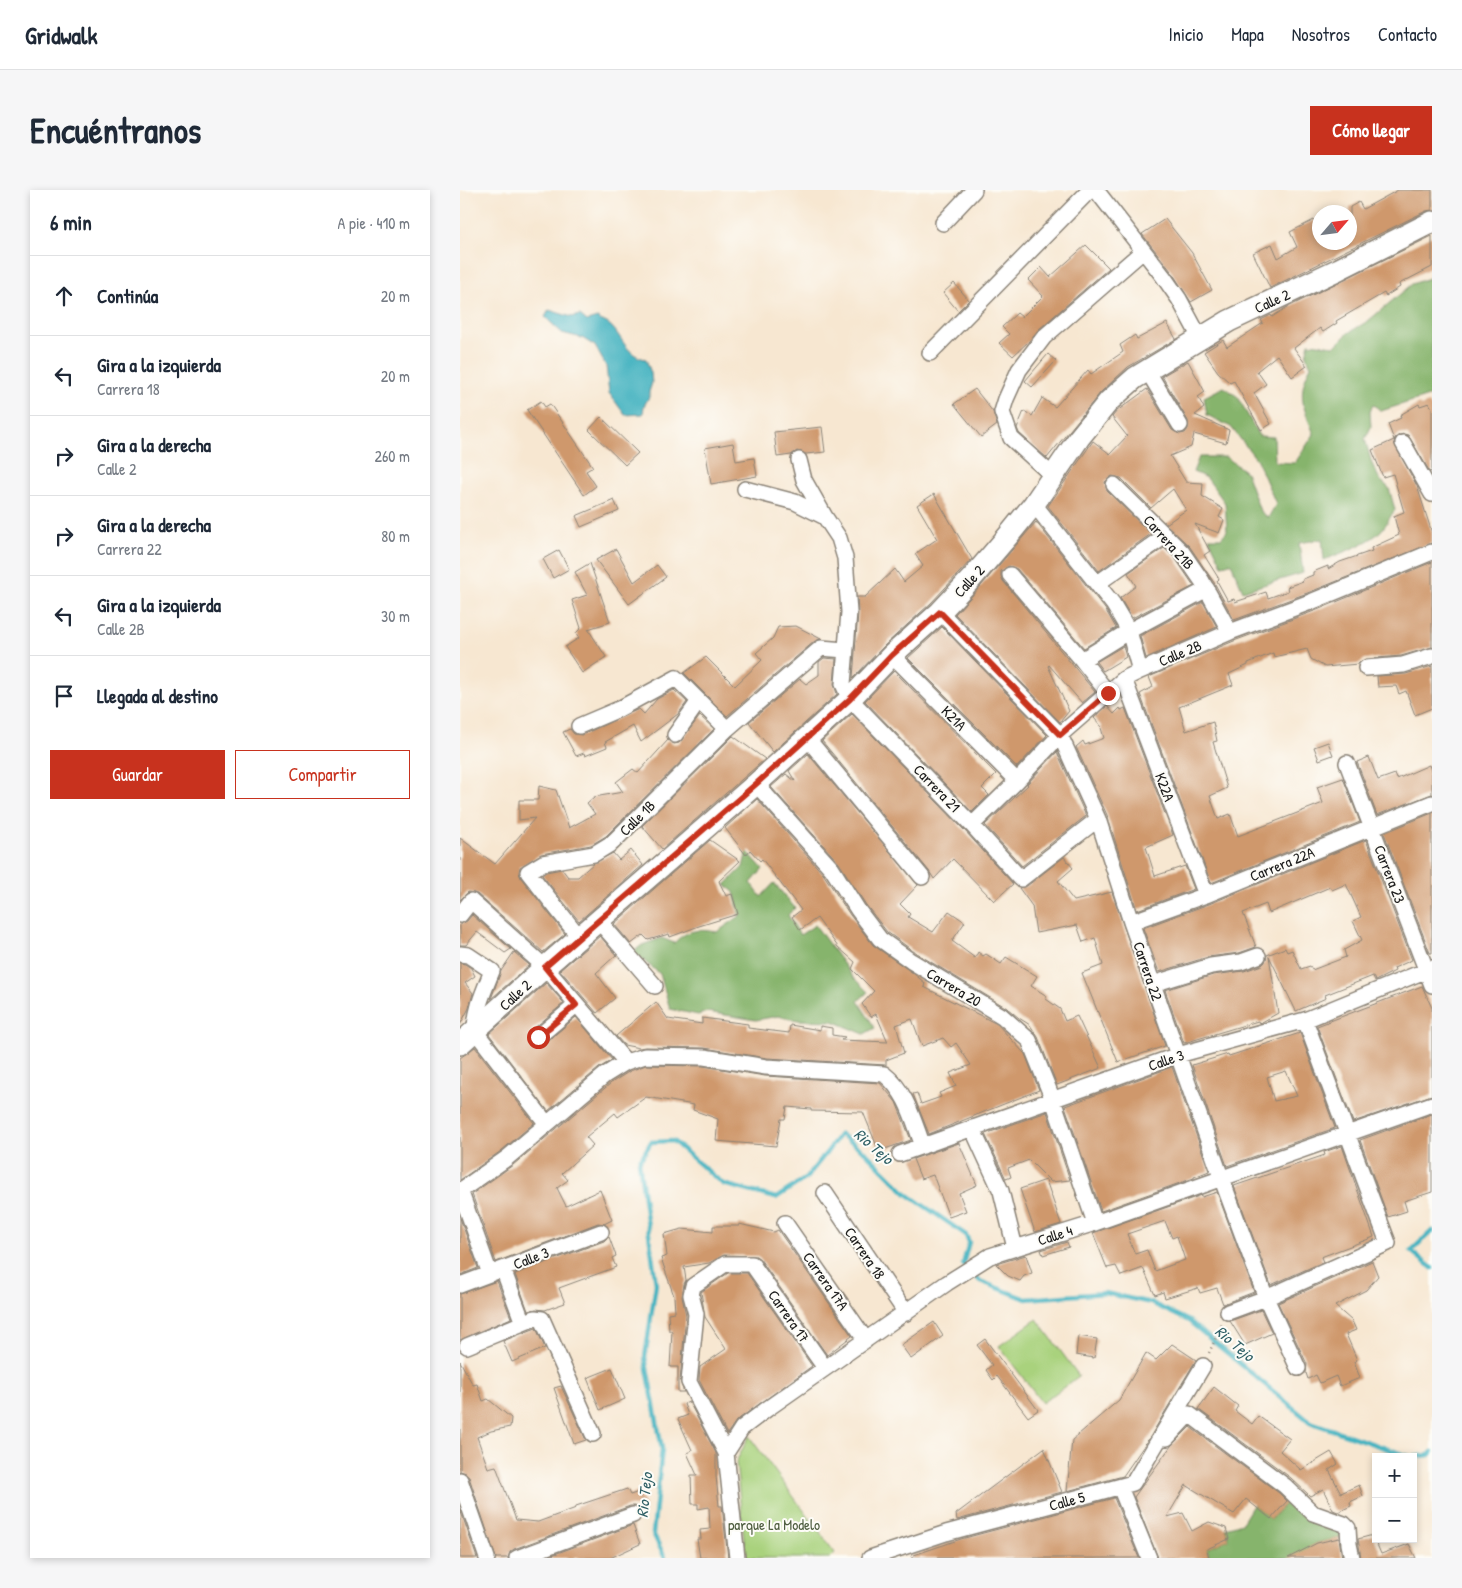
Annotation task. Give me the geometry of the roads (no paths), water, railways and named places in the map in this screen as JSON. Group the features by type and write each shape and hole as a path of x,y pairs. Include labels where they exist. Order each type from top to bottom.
{"street":[{"path":"943,223 974,190"},
{"path":"930,353 1090,190"},
{"path":"1096,190 1164,276 1200,338"},
{"name":"Calle 2","path":"467,1038 545,967 756,784 850,699 892,655 940,612 972,578 1034,504 1079,438 1109,401 1135,378 1229,321 1432,222"},
{"path":"1053,476 1011,438 1002,412 1006,399 1019,370 1044,337 1143,250"},
{"path":"1147,370 1180,425"},
{"path":"1403,443 1432,494"},
{"path":"799,460 804,480 839,538 845,558 849,612 843,684 850,699"},
{"name":"Carrera 21B","path":"1114,485 1182,552 1207,589 1230,632"},
{"path":"745,489 795,502 825,517"},
{"path":"1034,504 1113,604 1130,631 1140,671"},
{"path":"1098,584 1165,536"},
{"name":"Calle 2B","path":"972,825 1060,735 1124,680 1140,671 1230,632 1313,601 1432,552"},
{"path":"1010,576 1108,693"},
{"path":"1082,660 1130,631 1207,589"},
{"name":"Carrera 22","path":"940,612 1060,735 1098,819 1131,922 1221,1177 1266,1298 1298,1368"},
{"path":"580,726 619,709 676,678 727,729 821,648 845,650"},
{"name":"K21A","path":"892,655 1017,781"},
{"path":"1366,668 1403,665 1432,656"},
{"name":"K22A","path":"1124,680 1206,895"},
{"name":"Carrera 21","path":"850,699 972,825 1021,879 1098,819"},
{"path":"675,735 699,701"},
{"name":"Calle 1B","path":"580,938 528,872 543,863 594,854 612,843 727,729"},
{"path":"807,738 922,877"},
{"name":"Carrera 23","path":"1347,763 1429,969 1432,985"},
{"name":"Carrera 20","path":"756,784 832,870 880,939 911,961 1002,1016 1029,1040 1053,1100 1095,1223"},
{"name":"Carrera 22A","path":"1131,922 1206,895 1432,804"},
{"path":"460,915 472,901 545,967 626,1062"},
{"path":"599,921 655,986"},
{"path":"460,954 468,955 492,971 467,1038 547,1124"},
{"path":"1153,984 1211,966 1241,962 1258,956"},
{"name":"Calle 3","path":"900,1154 1178,1055 1305,1020 1429,969"},
{"path":"538,1037 576,1005"},
{"path":"1228,1312 1266,1298 1388,1243 1305,1020"},
{"path":"523,1323 460,1191 507,1158 604,1075 626,1062 645,1056 673,1055 736,1061 766,1067 884,1074 895,1082 903,1095 923,1146"},
{"name":"Calle 4","path":"726,1453 742,1428 947,1283 990,1256 1095,1223 1432,1104"},
{"path":"972,1128 1001,1191 1015,1248"},
{"name":"Carrera 18","path":"825,1192 906,1313"},
{"name":"Carrera 17A","path":"785,1223 866,1340"},
{"name":"Calle 3","path":"460,1285 601,1232"},
{"name":"Carrera 17","path":"726,1453 689,1382 696,1314 691,1294 693,1286 725,1264 752,1264 825,1368"},
{"path":"467,1346 539,1317 544,1322 593,1434"},
{"name":"Calle 5","path":"870,1558 946,1533 1133,1483 1155,1448 1158,1438 1203,1366"},
{"path":"1155,1448 1189,1414 1285,1486 1313,1513 1344,1524 1348,1528 1352,1558"},
{"path":"726,1453 737,1558"},
{"path":"460,1480 487,1558"},
{"path":"1120,1487 1149,1558"},
{"path":"517,1558 633,1515"}],"water":[{"path":"549,310 572,317 580,315 587,321 597,318 608,323 634,354 646,359 652,383 643,414 625,415 609,393 606,366 595,346 582,338 562,333 545,317"}],"waterway":[{"name":"Rio Tejo","path":"665,1558 653,1533 662,1449 645,1357 656,1284 639,1162 651,1142 673,1141 723,1184 776,1198 806,1178 840,1134 865,1152 907,1194 966,1235 969,1242 963,1264 980,1281 1026,1299 1105,1293 1151,1303 1189,1321 1310,1422 1399,1453"},
{"name":"Rio Tejo","path":"1432,1231 1411,1251 1432,1268"},
{"name":"Rio Tejo","path":"1417,1456 1429,1455 1432,1452"}],"park label":[{"name":"parque La Modelo","path":"774,1524"}]}
